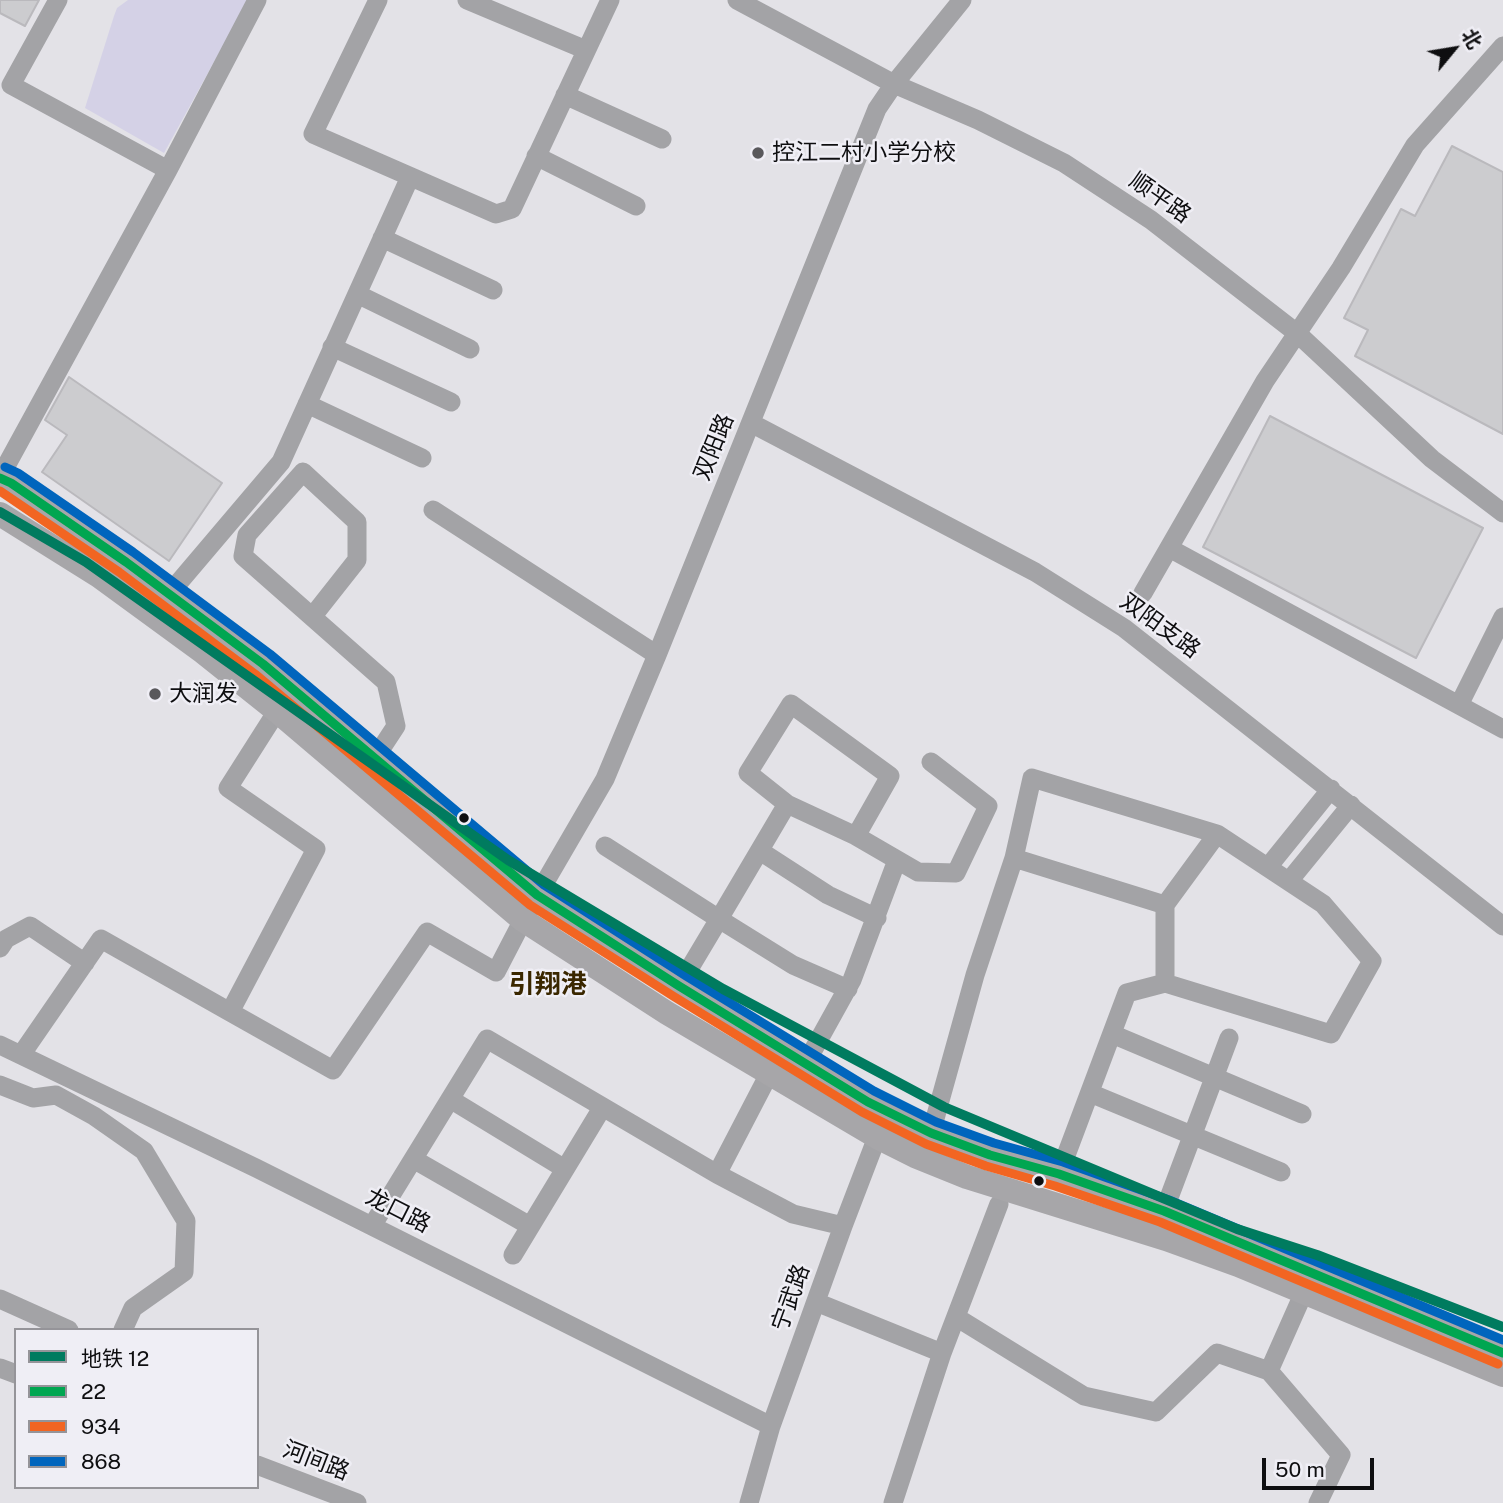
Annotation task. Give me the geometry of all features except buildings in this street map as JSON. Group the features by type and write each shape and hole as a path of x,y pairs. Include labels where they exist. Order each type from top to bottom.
{"main road":[{"path":"0,478 169,594 263,664 537,895 679,986 887,1111 932,1133 990,1155 1059,1174 1164,1211 1503,1353"},
{"path":"0,514 100,576 152,613 276,710 523,920 667,1013 877,1138 967,1177 1166,1239 1304,1292 1503,1375"}],"street":[{"path":"58,0 11,85 168,170"},
{"path":"0,478 168,170 257,0"},
{"path":"378,0 313,134 496,214 512,209 610,0"},
{"path":"467,0 586,50"},
{"name":"顺平路","path":"737,0 767,7 894,83 978,120 1064,163 1151,220 1298,334 1432,459 1503,513"},
{"name":"双阳路","path":"230,1012 332,1070 427,932 496,972 537,895 605,779 751,423 855,157 877,109 894,83 962,0"},
{"path":"1143,593 1265,381 1341,268 1415,145 1503,46"},
{"path":"565,95 662,138"},
{"path":"536,156 636,206"},
{"path":"169,594 281,462 410,177"},
{"path":"382,239 493,290"},
{"path":"357,294 470,349"},
{"path":"332,347 451,402"},
{"path":"307,404 422,458"},
{"name":"双阳支路","path":"751,423 993,549 1092,607 1154,649 1503,926"},
{"path":"312,617 357,560 357,522 303,472 247,536 243,556 312,617 386,682 396,726 375,758"},
{"path":"433,510 657,655"},
{"path":"1169,548 1503,729"},
{"path":"1459,705 1503,617"},
{"path":"856,836 890,776 790,704 748,773 787,804 856,836 918,872 956,873 988,806 931,762"},
{"path":"21,1055 102,939 230,1012 316,849 228,788 276,710"},
{"path":"932,1133 975,975 1014,858 1032,778 1217,834 1323,904 1371,961 1331,1034 1165,983 1127,993 1059,1174"},
{"path":"1268,867 1331,789"},
{"path":"679,986 787,804"},
{"path":"1289,881 1350,805"},
{"path":"1165,983 1165,905 1217,834"},
{"path":"605,846 793,965 848,989"},
{"path":"760,850 828,895 877,918"},
{"path":"1014,858 1165,905"},
{"path":"806,1063 848,989 897,860"},
{"path":"0,948 6,939 30,926 85,963"},
{"path":"1112,1034 1302,1114"},
{"path":"1164,1211 1229,1038"},
{"path":"372,1226 415,1160 486,1039 717,1174 793,1214 843,1226"},
{"name":"龙口路","path":"0,1045 372,1226 771,1426"},
{"path":"717,1174 769,1074"},
{"path":"0,1084 33,1098 56,1095 94,1116 144,1151 186,1221 184,1272 133,1308 124,1328"},
{"path":"1090,1093 1281,1172"},
{"path":"450,1099 565,1169"},
{"path":"513,1255 602,1108"},
{"name":"宁武路","path":"749,1503 771,1426 887,1111"},
{"path":"415,1160 530,1226"},
{"path":"893,1503 942,1353 999,1204"},
{"path":"1269,1371 1304,1292"},
{"path":"0,1299 65,1328"},
{"path":"816,1302 942,1353"},
{"path":"956,1317 1084,1396 1156,1412 1217,1353 1269,1371 1341,1455 1318,1503"},
{"name":"河间路","path":"259,1466 357,1503"}],"shaded area":[{"path":"128,0 248,0 164,153 85,108 117,8"}],"metro line":[{"name":"12","path":"0,512 86,562 508,860 723,989 944,1107 1237,1229 1317,1255 1503,1327"}],"transit line":[{"name":"868","path":"5,467 18,473 133,552 270,654 544,885 874,1091 936,1122 994,1143 1063,1162 1169,1200 1503,1340"},
{"name":"22","path":"0,478 126,562 263,664 537,895 868,1102 931,1133 990,1155 1059,1174 1164,1211 1503,1353"},
{"name":"934","path":"0,491 119,572 255,674 530,905 862,1112 926,1144 1160,1222 1498,1364"}],"place":[{"name":"控江二村小学分校","path":"758,153"},
{"name":"大润发","path":"155,694"}],"district":[{"name":"引翔港","path":"548,985"}]}
